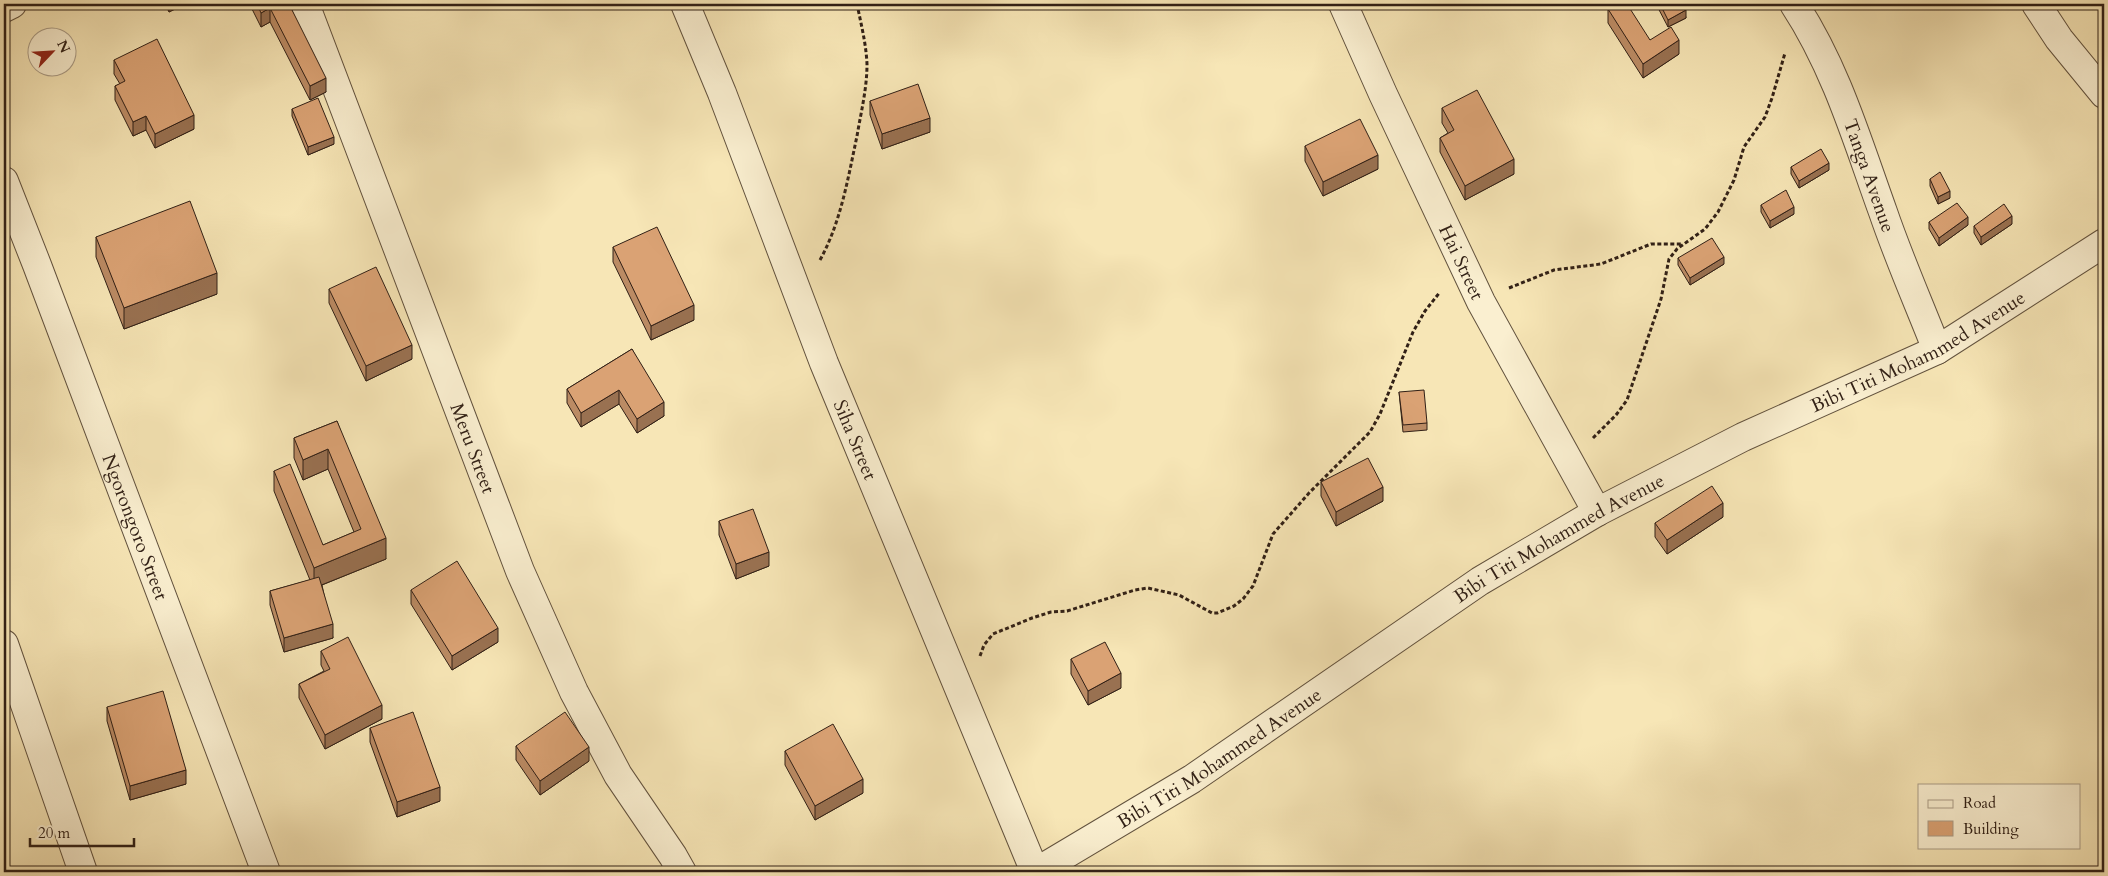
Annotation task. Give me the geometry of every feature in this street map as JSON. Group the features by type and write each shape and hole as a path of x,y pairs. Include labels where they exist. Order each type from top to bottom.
{"street":[{"path":"4,8 12,4"},
{"name":"Meru Street","path":"305,4 520,571 574,692 618,775 674,856 682,872"},
{"name":"Siha Street","path":"685,4 722,93 824,363 963,701 1036,872"},
{"name":"Hai Street","path":"1343,4 1383,94 1481,302 1597,512"},
{"path":"2036,4 2059,39 2104,94"},
{"name":"Tanga Avenue","path":"1795,5 1843,96 1883,215 1938,350"},
{"name":"Ngorongoro Street","path":"4,181 38,264 266,872"},
{"name":"Bibi Titi Mohammed Avenue","path":"1036,872 1192,779 1480,581 1597,512 1743,437 1938,350 2104,243"},
{"path":"4,644 83,872"}],"path":[{"path":"800,296 829,243 848,185 866,90 867,64 863,26 857,4"},
{"path":"1566,456 1599,434 1627,400 1661,299 1669,259 1682,244 1704,229 1718,212 1734,180 1744,147 1765,117 1772,98 1781,72 1795,5"},
{"path":"1481,302 1516,285 1554,270 1594,266 1651,244 1682,244"},
{"path":"963,701 988,638 993,634 1032,618 1148,588 1178,595 1212,613 1217,613 1234,606 1243,600 1253,586 1273,534 1309,493 1370,432 1380,414 1414,332 1425,311 1463,264"}],"building":[{"path":"257,4 289,4 326,78 310,86 270,8 261,13"},
{"path":"1616,4 1627,4 1650,40 1671,27 1679,40 1643,64 1608,9"},
{"path":"1660,4 1683,4 1686,10 1668,20"},
{"path":"157,39 194,115 155,134 146,116 133,122 115,86 125,81 114,60"},
{"path":"918,84 930,118 882,134 870,101"},
{"path":"1477,90 1514,159 1465,186 1440,138 1454,130 1442,108"},
{"path":"318,98 334,137 308,147 292,109"},
{"path":"1360,119 1378,155 1323,182 1305,146"},
{"path":"1821,149 1829,163 1799,181 1791,167"},
{"path":"1940,172 1950,191 1938,197 1930,179"},
{"path":"1786,190 1794,207 1770,221 1761,205"},
{"path":"190,201 217,273 124,308 96,237"},
{"path":"1957,203 1968,217 1939,238 1929,222"},
{"path":"2004,204 2012,216 1981,237 1974,226"},
{"path":"657,227 694,305 651,326 613,247"},
{"path":"1712,238 1724,257 1690,278 1678,258"},
{"path":"376,267 412,345 366,366 329,289"},
{"path":"632,349 664,402 637,419 619,390 581,413 567,389"},
{"path":"1424,390 1427,423 1403,425 1399,392"},
{"path":"337,421 386,538 314,568 274,471 290,464 323,545 361,529 328,449 303,460 294,438"},
{"path":"1368,458 1383,487 1336,512 1321,482"},
{"path":"1712,486 1723,503 1667,540 1655,523"},
{"path":"753,509 769,552 736,564 719,521"},
{"path":"457,561 498,628 452,656 411,590"},
{"path":"319,577 333,624 284,638 270,591"},
{"path":"348,637 382,705 325,735 299,684 330,669 321,651"},
{"path":"1105,642 1121,673 1088,691 1071,659"},
{"path":"163,691 186,770 130,786 107,707"},
{"path":"413,712 440,787 397,802 370,728"},
{"path":"565,712 589,747 540,781 516,746"},
{"path":"833,724 863,779 815,806 785,751"},
{"path":"4,856 10,872 4,872"}]}
